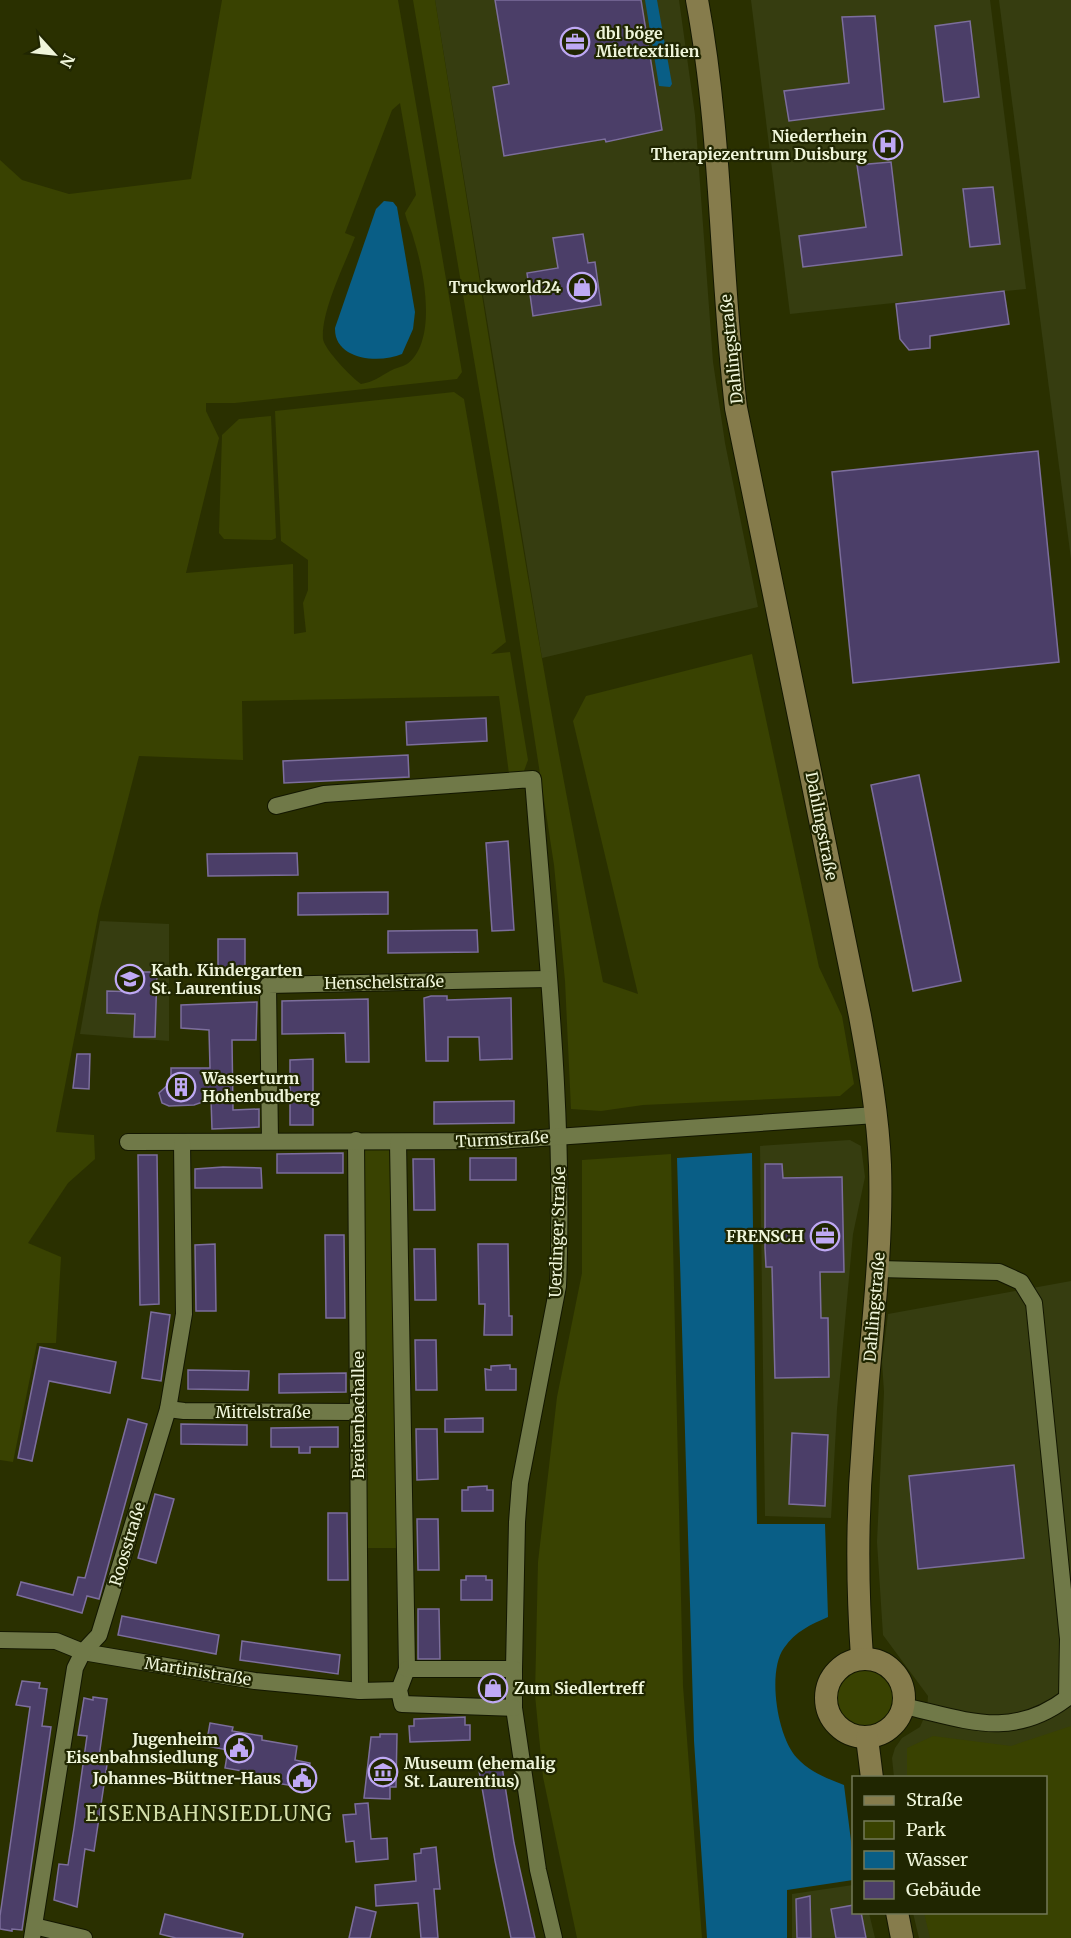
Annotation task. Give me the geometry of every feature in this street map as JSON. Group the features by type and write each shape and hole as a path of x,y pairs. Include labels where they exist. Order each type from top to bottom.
{"street":[{"name":"Dahlingstraße","path":"697,0 718,174 729,351 736,408 860,1016 876,1115 880,1165 879,1269 862,1445 859,1552 862,1657"},
{"name":"Uerdinger Straße","path":"276,806 324,794 533,779 560,1136 558,1286 520,1483 517,1521 514,1708 538,1870 554,1938"},
{"name":"Henschelstraße","path":"270,1141 268,985 549,979"},
{"name":"Turmstraße","path":"128,1142 498,1141 876,1115"},
{"name":"Breitenbachallee","path":"356,1140 360,1691"},
{"name":"Roosstraße","path":"33,1932 75,1668 83,1652 99,1635 168,1409 184,1314 182,1142"},
{"path":"398,1142 407,1669 401,1697"},
{"path":"879,1269 999,1272 1021,1282 1034,1303 1068,1639 1068,1698 1036,1717 1013,1724 978,1722 904,1706"},
{"name":"Mittelstraße","path":"168,1409 358,1412"},
{"name":"Martinistraße","path":"0,1640 56,1641 83,1652 255,1681 514,1708"},
{"path":"862,1657 880,1660 894,1671 902,1682 904,1706 895,1724 882,1734 867,1738 846,1733 831,1719 826,1702 830,1680 845,1664 862,1657"},
{"path":"407,1669 514,1670"},
{"path":"867,1738 872,1776"},
{"path":"897,1914 902,1938"},
{"path":"33,1932 84,1938"}],"shaded area":[{"path":"435,0 679,0 695,115 713,362 725,443 758,607 542,658"},
{"name":"Niederrhein Therapiezentrum Duisburg","path":"751,0 990,0 1026,289 790,314"},
{"path":"999,0 1071,0 1071,559"},
{"name":"Kath. Kindergarten St. Laurentius","path":"100,921 169,924 169,1041 80,1034"},
{"path":"850,1140 861,1146 865,1177 853,1234 837,1409 831,1518 765,1516 760,1146"},
{"path":"1071,1281 1071,1938 919,1938 913,1914 1047,1914 1047,1776 894,1776 892,1758 895,1748 902,1738 920,1727 927,1711 928,1696 883,1635 877,1542 884,1392 882,1362 888,1314"},
{"path":"852,1885 852,1914 869,1914 875,1938 792,1938 792,1894"}],"green space":[{"path":"222,0 398,0 462,372 457,379 235,403 206,403 206,411 219,438 186,573 293,564 294,634 306,632 303,603 308,590 308,560 281,541 275,411 454,392 464,399 506,642 491,654 510,652 528,760 524,771 509,774 499,696 242,701 243,760 139,756 99,911 56,1132 94,1135 95,1159 68,1183 28,1243 61,1257 56,1343 37,1343 13,1462 0,1460 0,160 22,180 69,194 191,179","holes":["400,103 416,195 405,213 418,253 424,287 426,305 423,339 417,353 407,364 373,381 361,384 345,370 328,349 323,339 323,328 330,302 355,237 345,233 392,110"]},
{"path":"413,0 435,0 534,615 603,982 638,994 573,721 586,696 752,654 819,967 842,1016 854,1084 840,1096 643,1105 601,1111 571,1109 565,981 554,865 498,501"},
{"path":"271,416 276,538 272,540 224,539 219,533 222,435 239,419"},
{"path":"364,1149 395,1149 399,1548 367,1548"},
{"path":"671,1154 683,1686 702,1938 577,1938 543,1777 535,1695 538,1562 557,1397 582,1273 582,1160"},
{"path":"865,1668 882,1673 890,1681 895,1698 890,1715 882,1723 865,1728 848,1723 840,1715 835,1698 840,1681 848,1673"},
{"path":"1071,1726 1071,1938 930,1938 924,1914 1047,1914 1047,1776 907,1776 907,1748 933,1736 1011,1746"}],"water":[{"path":"645,0 657,0 672,84 670,87 659,86"},
{"path":"384,201 393,202 397,207 415,312 413,329 402,354 382,359 370,359 350,353 342,347 337,339 335,328 376,209"},
{"path":"752,1153 757,1524 825,1524 828,1617 798,1633 784,1648 779,1658 775,1687 784,1735 797,1758 813,1771 844,1785 852,1849 852,1880 787,1890 787,1938 707,1938 694,1741 677,1158"}],"building":[{"name":"dbl böge Miettextilien","path":"495,0 641,0 662,130 606,142 605,139 504,156 493,87 509,84"},
{"path":"875,16 884,109 789,121 784,91 849,83 842,17"},
{"path":"970,21 979,97 944,102 935,26"},
{"path":"891,162 902,255 803,267 799,236 866,227 857,165"},
{"path":"993,187 1000,244 970,247 963,189"},
{"path":"583,234 588,263 595,262 601,305 533,316 527,273 558,268 553,238"},
{"path":"1004,291 1009,324 930,336 930,348 909,350 900,339 896,304"},
{"path":"1038,451 1059,662 853,683 832,472"},
{"path":"486,718 487,741 407,745 406,722"},
{"path":"408,755 409,777 284,783 283,761"},
{"path":"919,775 961,981 913,991 871,785"},
{"path":"508,841 514,930 492,931 486,843"},
{"path":"297,853 298,875 208,876 207,854"},
{"path":"388,892 388,914 298,915 298,893"},
{"path":"477,930 478,952 388,953 388,931"},
{"path":"218,939 245,939 245,975 218,975"},
{"path":"139,972 157,972 155,1037 134,1037 135,1014 107,1013 107,991 138,992"},
{"path":"447,996 447,1000 511,998 512,1059 480,1060 479,1037 448,1037 448,1061 426,1061 424,998"},
{"path":"368,999 369,1062 346,1062 345,1033 282,1034 282,1001"},
{"path":"257,1002 256,1040 232,1040 233,1110 259,1109 259,1127 212,1129 211,1099 194,1105 169,1106 162,1103 159,1093 171,1082 171,1068 210,1068 209,1030 181,1028 181,1005"},
{"path":"77,1054 90,1054 89,1089 73,1088"},
{"path":"313,1059 313,1125 290,1125 290,1060"},
{"path":"514,1101 514,1123 434,1124 434,1102"},
{"path":"343,1153 343,1173 277,1173 277,1154"},
{"path":"138,1155 157,1155 159,1304 140,1305"},
{"path":"470,1158 516,1158 516,1180 470,1180"},
{"path":"413,1159 434,1159 435,1210 414,1210"},
{"path":"765,1164 782,1164 783,1178 842,1177 844,1272 820,1272 821,1318 828,1318 829,1377 775,1378 772,1267 766,1267 765,1248"},
{"path":"261,1168 262,1188 195,1188 195,1169"},
{"path":"325,1235 344,1235 345,1318 326,1318"},
{"path":"215,1244 216,1311 196,1311 195,1245"},
{"path":"478,1244 508,1244 509,1316 512,1316 512,1335 484,1335 485,1304 479,1304"},
{"path":"414,1249 435,1249 436,1300 415,1300"},
{"path":"151,1312 170,1315 161,1381 142,1378"},
{"path":"415,1340 436,1340 437,1390 416,1390"},
{"path":"40,1347 116,1362 110,1393 49,1381 32,1461 18,1458"},
{"path":"510,1365 510,1369 516,1369 516,1390 486,1390 485,1369 491,1370 491,1366"},
{"path":"188,1370 249,1371 248,1390 188,1389"},
{"path":"346,1373 346,1392 279,1393 279,1374"},
{"path":"483,1418 483,1432 445,1432 445,1419"},
{"path":"128,1419 147,1424 99,1599 87,1596 82,1613 17,1595 21,1582 73,1595 78,1577 85,1578"},
{"path":"181,1424 247,1425 247,1445 181,1444"},
{"path":"338,1427 338,1447 310,1447 310,1453 299,1453 299,1447 271,1447 271,1428"},
{"path":"416,1429 437,1429 438,1479 417,1480"},
{"path":"792,1433 828,1435 825,1506 789,1504"},
{"path":"1014,1465 1024,1558 918,1569 909,1476"},
{"path":"487,1486 487,1490 493,1490 493,1511 462,1511 462,1490 468,1490 468,1487"},
{"path":"155,1494 174,1499 156,1563 138,1558"},
{"path":"328,1513 347,1513 348,1580 328,1580"},
{"path":"417,1519 438,1519 439,1570 418,1570"},
{"path":"466,1576 486,1576 486,1580 492,1580 492,1600 461,1600 461,1580 466,1580"},
{"path":"418,1609 439,1609 440,1659 418,1659"},
{"path":"122,1616 219,1635 216,1654 118,1635"},
{"path":"242,1641 340,1655 338,1674 240,1660"},
{"path":"22,1681 40,1683 39,1688 47,1689 42,1726 51,1727 22,1930 12,1929 12,1931 0,1929 0,1916 30,1707 16,1705"},
{"path":"93,1697 107,1699 99,1757 108,1758 94,1851 85,1849 77,1907 54,1900 59,1864 68,1865 74,1828 87,1736 78,1735 84,1698 93,1700"},
{"path":"465,1717 465,1725 470,1725 470,1740 410,1742 409,1726 414,1726 414,1719"},
{"path":"210,1723 233,1727 232,1731 262,1736 262,1740 297,1746 295,1760 310,1763 306,1788 263,1781 264,1775 225,1768 228,1750 206,1746"},
{"name":"Museum (ehemalig St. Laurentius)","path":"380,1734 397,1734 396,1787 390,1787 390,1799 364,1798 371,1737 380,1737"},
{"path":"501,1760 514,1843 535,1938 511,1938 495,1861 478,1765"},
{"path":"368,1803 371,1839 387,1838 388,1859 356,1862 354,1841 346,1842 343,1815 356,1814 355,1804"},
{"path":"436,1847 440,1889 434,1889 438,1938 421,1938 418,1903 376,1906 375,1885 416,1881 414,1854 421,1853 421,1849"},
{"path":"810,1896 811,1938 797,1938 796,1899"},
{"path":"852,1905 852,1914 861,1914 866,1938 836,1938 831,1909"},
{"path":"356,1907 376,1912 370,1938 349,1938"},
{"path":"165,1914 243,1934 242,1938 176,1938 160,1934"}],"place":[{"name":"dbl böge Miettextilien","path":"575,42"},
{"name":"Niederrhein Therapiezentrum Duisburg","path":"888,145"},
{"name":"Truckworld24","path":"582,287"},
{"name":"Kath. Kindergarten St. Laurentius","path":"130,979"},
{"name":"Wasserturm Hohenbudberg","path":"181,1087"},
{"name":"FRENSCH","path":"825,1236"},
{"name":"Zum Siedlertreff","path":"493,1688"},
{"name":"Jugenheim Eisenbahnsiedlung","path":"239,1748"},
{"name":"Museum (ehemalig St. Laurentius)","path":"383,1772"},
{"name":"Johannes-Büttner-Haus","path":"302,1778"}],"district":[{"name":"EISENBAHNSIEDLUNG","path":"209,1814"}]}
